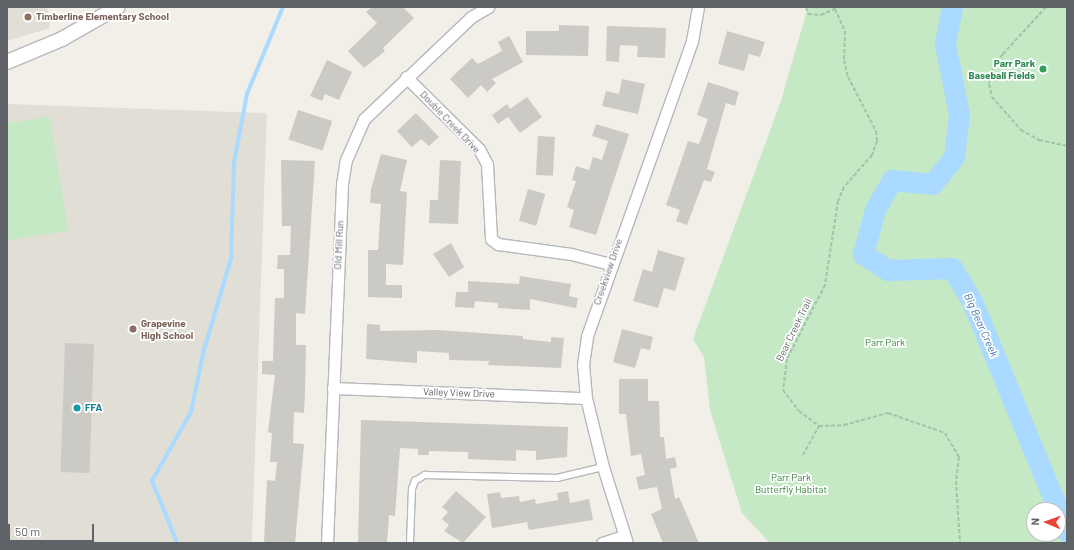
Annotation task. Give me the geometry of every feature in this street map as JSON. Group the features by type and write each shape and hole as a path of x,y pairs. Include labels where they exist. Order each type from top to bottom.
{"street":[{"name":"Old Mill Run","path":"327,543 342,184 346,160 364,119 406,77 472,17 488,7"},
{"name":"Creekview Drive","path":"625,540 603,467 586,398 583,365 587,336 610,264 692,41 698,7"},
{"path":"7,62 62,39 113,9"},
{"name":"Double Creek Drive","path":"406,77 479,149 488,164 491,239 498,244 571,254 610,264"},
{"name":"Valley View Drive","path":"333,388 586,398"},
{"path":"602,543 625,540"}],"lane":[{"path":"410,543 412,489 415,481 425,475 557,478 603,467"}],"path":[{"path":"806,7 808,14 821,15 838,7"},
{"path":"1046,7 1003,54 990,73 989,84 992,97 1021,130 1056,146 1067,146"},
{"name":"Bear Creek Trail","path":"819,426 799,411 783,390 783,375 787,359 825,286 838,201 844,187 872,155 877,141 876,131 848,77 844,60 845,31 835,9"},
{"path":"803,455 819,426 844,425 888,413 945,433 959,457 956,482 960,543"}],"shaded area":[{"name":"Timberline Elementary School","path":"7,7 47,7 50,28 7,41"},
{"name":"Grapevine High School","path":"7,104 267,113 252,543 7,543"}],"green space":[{"name":"Parr Park","path":"808,7 1067,7 1067,543 770,543 742,513 710,410 704,357 693,339 781,101"},
{"path":"50,117 68,231 7,240 7,123"}],"building":[{"path":"372,7 403,7 414,18 383,48 385,51 364,68 348,51 377,23 366,12"},
{"path":"559,25 589,26 588,56 526,55 526,31 559,31"},
{"path":"607,26 666,28 665,58 637,57 638,46 620,45 619,62 606,61"},
{"path":"727,31 765,42 760,57 749,54 744,71 718,64"},
{"path":"509,36 523,62 492,79 496,83 487,92 481,85 468,98 450,79 472,58 478,64 502,51 498,42"},
{"path":"327,60 352,72 339,100 325,94 322,101 310,96"},
{"path":"622,79 645,84 638,114 602,106 606,91 619,94"},
{"path":"708,82 739,92 735,106 726,103 707,169 715,172 711,182 704,180 687,225 676,221 680,210 666,205 688,141 699,144 708,119 697,115"},
{"path":"527,97 542,117 520,133 508,117 498,124 492,115 507,104 510,109"},
{"path":"298,110 332,121 323,151 288,139"},
{"path":"416,113 439,137 429,146 421,139 412,147 397,131"},
{"path":"596,124 629,134 596,235 569,227 574,210 567,207 576,181 572,180 576,166 589,170 593,157 602,160 608,141 592,136"},
{"path":"538,136 555,137 553,176 536,175"},
{"path":"381,154 407,160 400,191 407,192 403,265 386,264 386,285 402,285 402,298 368,297 368,250 378,250 381,204 370,203 371,189"},
{"path":"281,160 315,161 305,314 296,313 296,345 306,345 305,395 304,413 294,412 293,443 304,444 295,543 264,543 267,480 275,481 277,462 270,462 272,433 268,432 275,375 262,374 262,361 273,361 275,298 284,298 284,269 277,269 278,255 290,255 291,226 282,226"},
{"path":"440,160 461,161 458,224 429,223 430,200 438,200"},
{"path":"528,189 545,194 536,226 519,221"},
{"path":"451,243 464,267 449,277 433,254"},
{"path":"658,250 685,258 675,291 664,288 658,308 633,301 643,269 652,272"},
{"path":"520,276 571,284 569,296 578,298 576,308 530,299 530,310 498,308 498,303 475,301 474,308 455,307 456,292 468,292 468,281 519,284"},
{"path":"367,324 380,325 380,331 437,330 523,336 523,339 551,342 551,337 564,338 561,368 488,365 489,361 449,360 449,353 417,351 417,363 366,359"},
{"path":"622,329 653,337 650,350 641,348 635,368 613,362"},
{"name":"FFA","path":"65,343 94,344 89,473 61,472"},
{"path":"619,379 648,379 648,401 659,401 660,437 664,437 666,459 675,457 677,467 670,469 675,499 679,497 699,543 663,543 651,514 662,509 657,487 639,490 636,477 645,475 641,454 631,456 626,414 619,414"},
{"path":"361,420 568,427 567,457 536,460 536,451 516,450 516,461 468,459 468,452 429,451 429,455 418,455 418,449 400,448 395,516 389,515 387,543 358,543"},
{"path":"456,491 486,517 463,543 444,531 449,525 442,519 448,512 442,507"},
{"path":"568,491 570,503 589,499 593,520 529,530 527,522 492,528 487,494 500,492 501,498 519,496 520,502 535,499 536,504 558,500 557,493"}],"waterway":[{"path":"177,543 152,481 191,412 204,350 231,259 234,162 247,94 283,7"},
{"name":"Big Bear Creek","path":"952,7 945,44 959,114 954,157 932,184 892,180 875,209 863,254 888,270 952,268 972,301 1067,532"}],"place":[{"name":"Timberline Elementary School","path":"28,17"},
{"name":"Parr Park Baseball Fields","path":"1043,69"},
{"name":"Grapevine High School","path":"133,329"},
{"name":"FFA","path":"77,408"}],"park label":[{"name":"Parr Park Butterfly Habitat","path":"791,482"}]}
